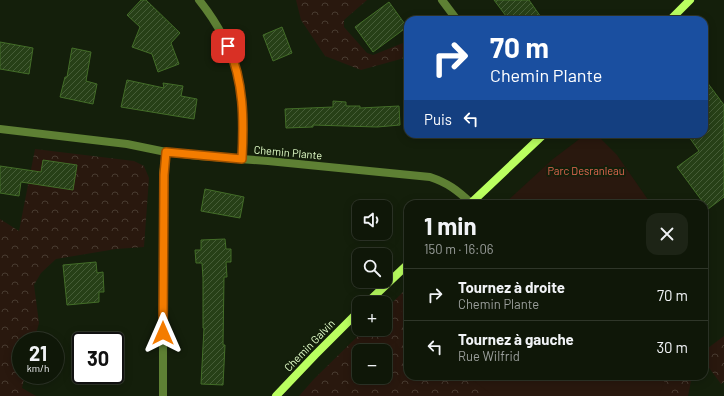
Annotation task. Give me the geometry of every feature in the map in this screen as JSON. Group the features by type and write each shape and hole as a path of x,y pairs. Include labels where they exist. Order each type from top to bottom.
{"street":[{"path":"199,0 212,16 232,54 242,97 242,159"},
{"path":"442,0 454,16"},
{"path":"674,16 690,0"},
{"name":"Chemin Plante","path":"0,129 127,144 166,152 430,178 442,181 452,186 468,200"},
{"path":"474,200 539,138"},
{"path":"163,396 164,175 166,152"},
{"path":"374,296 404,268"},
{"name":"Chemin Galvin","path":"276,396 352,318"}],"green space":[{"path":"296,0 367,0 344,20 344,27 367,53 373,55 404,43 404,58 361,70 325,56 301,20"},
{"name":"Parc Desranleau","path":"581,138 600,138 617,155 648,200 508,200 553,159"},
{"path":"35,149 134,161 144,166 149,178 144,247 116,249 56,259 41,273 34,285 39,323 36,332 12,332 12,384 23,384 22,388 36,396 0,396 0,219 19,231"},
{"path":"404,291 404,380 691,380 688,396 299,396 358,336 392,336 392,303"},
{"path":"404,298 404,329 400,302"},
{"path":"724,336 724,382 721,384 708,366 708,348"},
{"path":"472,380 665,380 659,396 494,396"}],"building":[{"path":"141,0 146,0 180,33 171,43 179,64 158,72 152,54 132,47 140,27 127,15"},
{"path":"494,0 529,0 540,16 506,16"},
{"path":"389,2 404,23 404,29 373,52 355,27"},
{"path":"282,27 292,53 273,61 263,35"},
{"path":"0,42 33,48 29,74 0,69"},
{"path":"72,48 91,52 86,81 97,84 93,104 60,97 65,77 67,77"},
{"path":"127,80 164,88 163,83 183,86 181,96 197,99 194,119 121,107"},
{"path":"708,83 724,105 724,197 708,209 708,200 701,200 677,167 699,151 690,138 708,138"},
{"path":"333,101 346,102 346,106 360,106 360,108 399,106 400,125 377,127 313,125 313,127 286,128 285,109 333,107"},
{"path":"43,160 77,165 73,190 21,182 19,196 0,193 0,166 41,172"},
{"path":"205,189 244,197 240,218 201,211"},
{"path":"225,239 226,249 231,249 231,262 226,262 227,277 224,277 223,345 225,345 223,385 201,384 204,328 203,278 202,263 196,263 195,250 201,250 201,240"},
{"path":"96,262 97,273 103,272 104,292 99,292 99,302 67,305 63,265"}],"route":[{"path":"163,333 164,175 166,152 242,159 242,97 232,54 228,46"}]}
